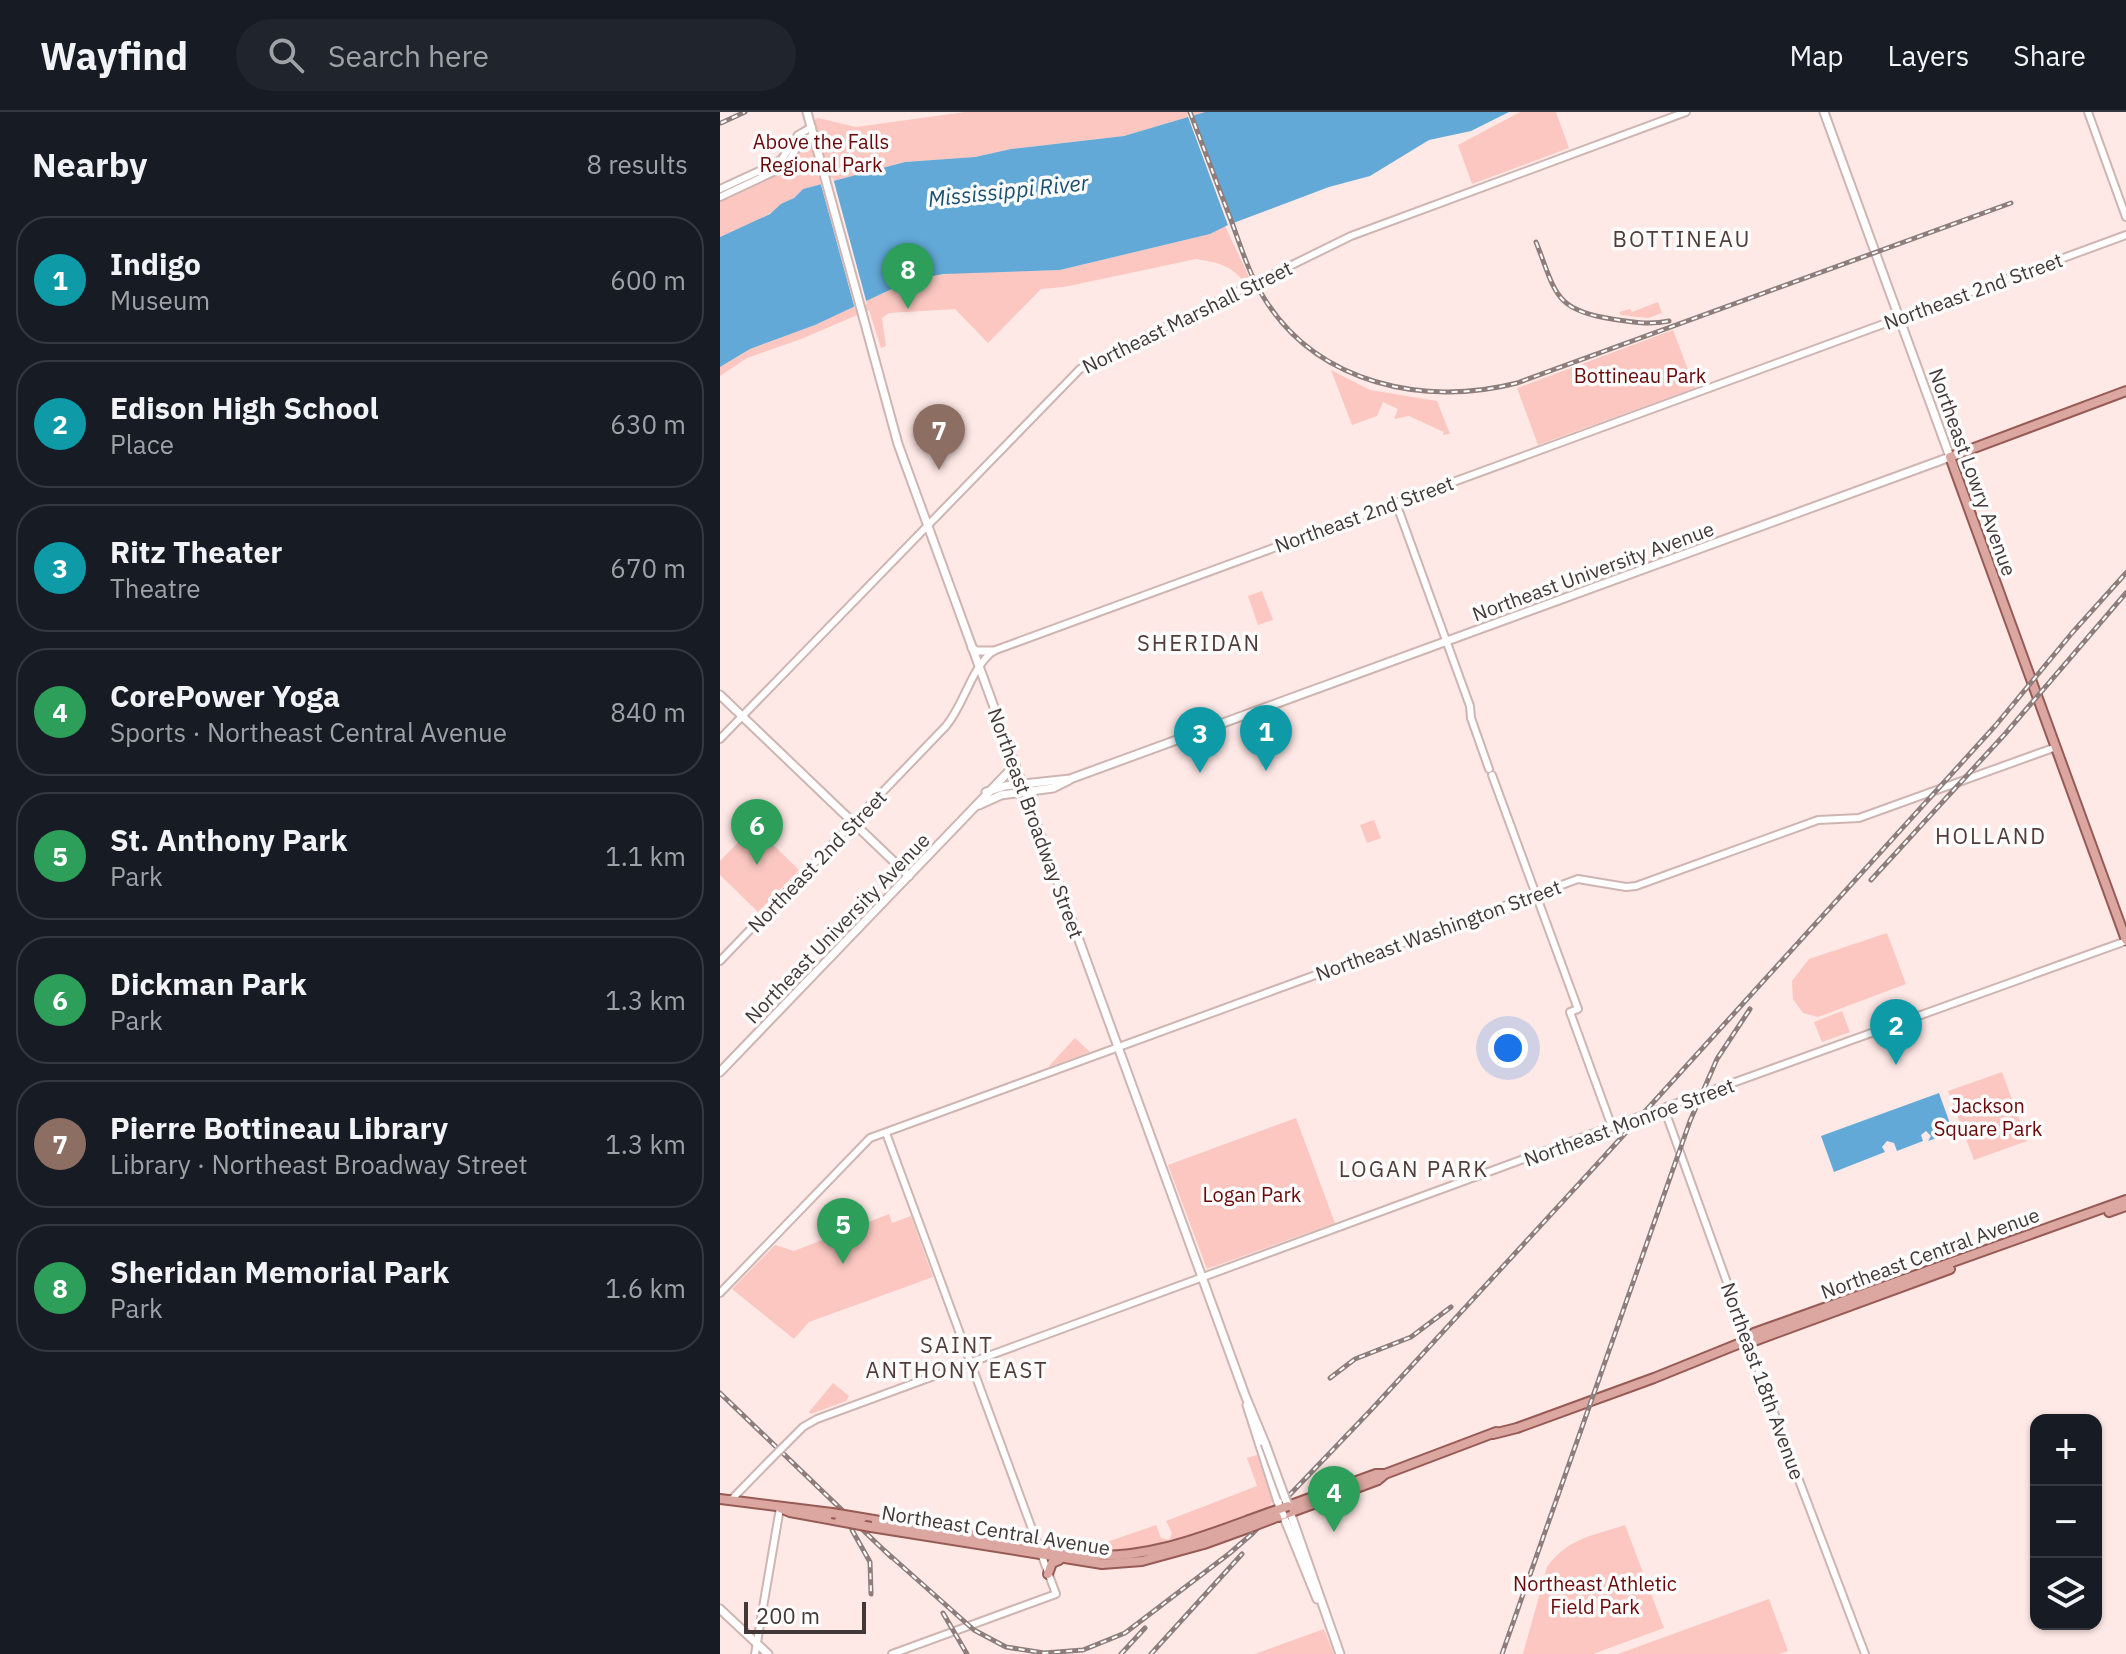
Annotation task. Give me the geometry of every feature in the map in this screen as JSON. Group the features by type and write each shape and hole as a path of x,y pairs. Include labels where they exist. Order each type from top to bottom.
{"main road":[{"name":"Northeast Broadway Street","path":"807,112 898,444 1340,1654"},
{"name":"Northeast Lowry Avenue","path":"1824,112 2126,941"},
{"name":"Northeast University Avenue","path":"977,806 1023,788 1070,779 2126,391"},
{"path":"972,648 993,651"},
{"path":"720,695 909,876"},
{"path":"986,792 1015,765"},
{"name":"Northeast University Avenue","path":"720,1072 977,806 986,792 996,788 1023,788"},
{"name":"Northeast Central Avenue","path":"780,1508 790,1506 862,1518 1040,1552 1067,1560 1102,1564 1142,1561 1204,1544 1353,1485 1378,1480 1385,1474 1493,1434 1654,1378 1748,1340 1754,1333 2126,1200"},
{"name":"Northeast Central Avenue","path":"1748,1340 1754,1341 2126,1206"},
{"name":"Northeast Central Avenue","path":"720,1499 871,1527 1040,1552 1095,1556 1129,1555 1170,1547 1250,1524"},
{"path":"1048,1574 1053,1562 1067,1560"},
{"path":"721,1608 768,1654"}],"street":[{"name":"Northeast Marshall Street","path":"720,739 1080,369 1346,238 1686,112"},
{"path":"2088,112 2126,217"},
{"path":"720,189 782,159 798,135 813,131"},
{"path":"720,197 786,166 800,142 813,131"},
{"name":"Northeast 2nd Street","path":"720,961 951,720 979,666 993,651 2126,235"},
{"path":"1396,503 1447,641 1490,772 1578,1009 1570,1012 1612,1127"},
{"name":"Northeast Washington Street","path":"720,1293 870,1138 1578,879 1636,886 1818,820 1859,818 2056,747"},
{"name":"Northeast Monroe Street","path":"731,1500 803,1427 817,1419 2126,941"},
{"name":"Northeast 18th Avenue","path":"1664,1108 1865,1654"},
{"path":"886,1133 1056,1594 892,1654"},
{"path":"755,1654 780,1508"}],"green space":[{"name":"Above the Falls Regional Park","path":"965,112 1205,112 1124,136 1011,149 975,157 905,162 803,189 775,211 720,237 720,185 772,162 803,126 818,118 856,127"},
{"path":"1520,112 1556,112 1569,148 1472,184 1458,145"},
{"path":"1225,226 1250,279 1244,282 1229,268 1196,259 1064,287 1041,289 988,343 955,309 889,313 882,318 886,346 881,348 869,310 747,358 720,376 720,367 750,349 815,325 911,280 953,273 1060,270 1210,234"},
{"path":"1658,302 1662,313 1648,318 1621,315 1619,312 1630,309 1632,312"},
{"name":"Bottineau Park","path":"1673,330 1695,388 1538,445 1517,388"},
{"path":"1331,370 1370,390 1437,401 1450,434 1443,435 1444,432 1409,416 1394,419 1398,409 1383,402 1377,416 1352,425"},
{"path":"1262,591 1273,620 1258,625 1248,596"},
{"path":"1374,820 1381,838 1367,843 1360,825"},
{"path":"754,826 799,870 758,912 720,875 720,861"},
{"path":"1887,933 1906,984 1818,1017 1803,1013 1793,999 1792,981 1809,959"},
{"path":"1842,1011 1850,1032 1822,1042 1814,1022"},
{"path":"1075,1038 1090,1052 1049,1067 1049,1066"},
{"name":"Jackson Square Park","path":"2002,1072 2027,1141 1974,1160 1948,1091"},
{"name":"Logan Park","path":"1296,1118 1335,1223 1207,1269 1168,1165"},
{"path":"889,1214 892,1223 911,1216 933,1277 809,1322 794,1339 732,1289 775,1245 794,1251"},
{"path":"833,1383 849,1396 846,1401 811,1414 809,1412"},
{"path":"1257,1455 1273,1501 1267,1509 1200,1532 1155,1544 1084,1550 1156,1525 1161,1538 1169,1540 1172,1533 1166,1521 1257,1486 1247,1458"},
{"name":"Northeast Athletic Field Park","path":"1625,1525 1664,1628 1593,1654 1523,1654 1547,1567 1572,1544"},
{"name":"Northeast Athletic Field Park","path":"1769,1599 1788,1651 1779,1654 1618,1654"},
{"path":"1324,1629 1334,1654 1255,1654"}],"water":[{"name":"Mississippi River","path":"1205,112 1509,112 1471,131 1429,140 1370,176 1329,187 1210,234 1060,270 944,274 911,280 815,325 750,349 720,367 720,237 770,214 803,189 905,162 975,157 1011,149 1124,136"},
{"path":"1939,1093 1953,1132 1928,1141 1931,1136 1926,1131 1921,1135 1923,1141 1897,1151 1894,1143 1887,1141 1882,1147 1885,1152 1834,1172 1821,1136"}],"pier":[{"path":"1192,112 1234,227 1229,228 1187,114"},
{"path":"833,178 867,304 855,309 820,181"}],"railway":[{"path":"721,123 745,112"},
{"path":"1190,112 1250,270 1264,298 1286,327 1313,351 1343,369 1376,382 1410,389 1446,392 1482,390 1517,383 2011,203"},
{"path":"1536,242 1553,286 1567,304 1612,319 1647,323 1669,321"},
{"path":"885,1551 974,1630 1006,1647 1044,1653 1083,1650 1125,1633 1230,1553 1371,1410 1600,1161 1996,725 2126,573"},
{"path":"1871,880 2005,734 2126,593"},
{"path":"1502,1654 1690,1121 1717,1059 1750,1009"},
{"path":"1330,1378 1355,1359 1411,1337 1451,1307"},
{"path":"720,1393 891,1557"},
{"path":"852,1530 870,1562 871,1594"},
{"path":"1151,1654 1242,1554"},
{"path":"943,1613 967,1654"},
{"path":"1121,1654 1145,1628"}],"place":[{"name":"Sheridan Memorial Park","path":"908,309"},
{"name":"Pierre Bottineau Library","path":"939,470"},
{"name":"Indigo","path":"1266,771"},
{"name":"Ritz Theater","path":"1200,773"},
{"name":"Dickman Park","path":"757,865"},
{"name":"Edison High School","path":"1896,1065"},
{"name":"St. Anthony Park","path":"843,1264"},
{"name":"CorePower Yoga","path":"1334,1532"}],"district":[{"name":"BOTTINEAU","path":"1682,238"},
{"name":"SHERIDAN","path":"1199,642"},
{"name":"HOLLAND","path":"1991,835"},
{"name":"LOGAN PARK","path":"1414,1168"},
{"name":"SAINT ANTHONY EAST","path":"957,1356"}]}
